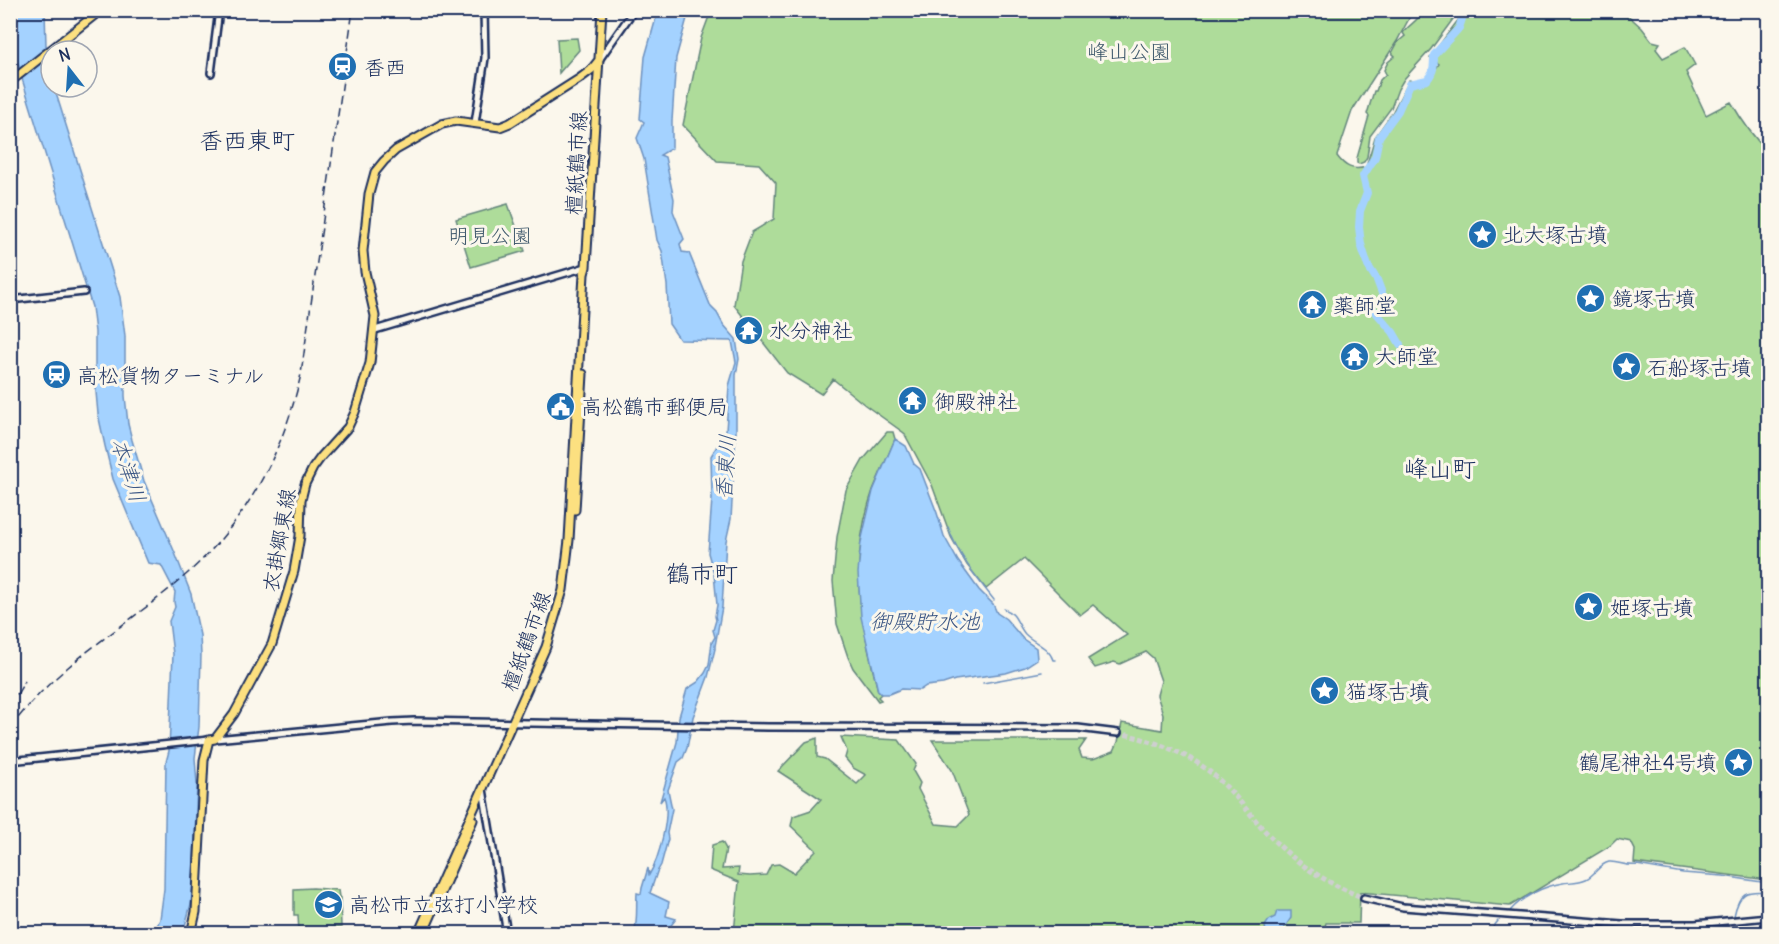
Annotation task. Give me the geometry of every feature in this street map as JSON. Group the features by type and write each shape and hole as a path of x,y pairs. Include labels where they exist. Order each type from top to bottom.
{"main road":[{"path":"10,82 100,10"},
{"path":"599,60 602,10"},
{"name":"衣掛郷東線","path":"191,933 196,912 204,760 208,740 234,714 272,644 294,571 300,536 301,500 305,484 318,461 348,427 370,363 375,330 374,308 365,272 363,251 369,194 375,172 390,154 427,131 450,122 500,127 510,123 579,79 599,60"},
{"name":"檀紙鶴市線","path":"423,933 546,647 564,583 569,541 599,60"},
{"name":"檀紙鶴市線","path":"418,933 483,787 514,724"}],"street":[{"path":"211,73 219,10"},
{"path":"475,123 484,58 484,10"},
{"path":"599,60 634,10"},
{"path":"375,330 586,267"},
{"path":"10,300 84,292"},
{"path":"10,761 392,722 1078,728 1118,734"},
{"path":"483,787 507,933"},
{"path":"1364,898 1403,907 1622,924 1695,924 1768,917"}],"green space":[{"name":"峰山公園","path":"711,11 1413,11 1397,41 1352,111 1337,156 1346,165 1357,169 1366,167 1375,137 1392,113 1409,80 1418,81 1430,78 1439,64 1430,57 1465,11 1623,11 1642,28 1652,41 1660,43 1656,49 1663,58 1685,47 1695,65 1686,72 1706,115 1731,102 1757,141 1768,152 1768,880 1634,863 1635,850 1631,842 1617,839 1610,846 1510,906 1360,892 1359,923 1326,923 1323,933 734,933 739,882 710,870 712,845 722,842 726,849 722,869 739,868 738,875 750,876 766,875 771,865 779,864 794,873 816,850 791,826 793,816 811,810 821,799 778,771 806,742 817,738 817,757 825,759 857,784 866,775 853,768 845,758 847,751 841,737 899,740 916,764 913,771 920,783 918,789 936,824 958,826 969,815 952,770 932,740 1086,740 1079,750 1082,758 1093,759 1114,751 1122,723 1162,730 1163,714 1157,695 1161,681 1153,658 1146,652 1120,664 1114,662 1095,668 1088,659 1127,635 1093,605 1080,615 1024,559 986,589 967,565 951,537 932,485 904,433 833,379 821,394 787,373 734,305 741,261 752,232 774,219 776,183 759,164 717,161 683,125 701,38"},
{"path":"1422,11 1459,11 1431,49 1404,79 1391,108 1370,136 1367,157 1359,164 1357,158 1374,91 1386,74 1384,70 1388,62 1395,56 1392,53 1398,42 1405,36 1403,33"},
{"path":"577,38 579,50 559,73 557,39"},
{"name":"明見公園","path":"508,204 525,251 471,267 456,219"},
{"path":"887,432 893,432 895,439 873,490 865,516 859,567 859,591 866,640 878,691 881,694 878,697 881,700 878,701 853,668 848,657 837,624 833,581 837,537 846,490 863,460"},
{"path":"294,889 338,890 341,927 331,928 331,932 299,933 298,915 294,915"}],"water":[{"name":"本津川","path":"10,11 45,11 46,39 39,39 39,99 58,99 120,297 125,336 125,396 128,424 144,481 191,594 200,635 193,885 191,904 183,933 154,933 160,919 164,889 166,762 169,751 173,654 169,621 175,607 175,592 161,565 148,563 113,479 98,414 92,307 17,60"},
{"name":"香東川","path":"658,11 689,11 676,58 672,148 660,155 665,157 674,199 673,211 684,239 680,244 682,252 689,253 711,307 736,339 739,359 736,375 736,433 731,519 726,541 722,607 715,649 708,677 693,717 687,748 683,758 678,762 668,790 672,809 668,839 650,893 669,902 666,916 676,919 665,933 634,934 637,893 641,894 648,868 649,875 653,868 663,836 666,814 664,797 660,802 677,742 679,717 687,689 698,682 709,665 712,642 715,637 713,630 717,605 714,574 708,553 712,499 711,456 726,431 729,386 736,362 732,341 680,340 669,324 662,251 657,240 644,159 637,138 644,122 640,119 645,57"},
{"name":"御殿貯水池","path":"895,439 906,446 914,464 920,469 944,536 958,561 979,590 993,604 997,613 1006,619 1023,639 1036,648 1037,659 1025,667 1006,673 926,686 920,690 901,689 889,694 881,694 878,691 861,617 858,573 861,542 873,491"},
{"path":"1277,911 1291,911 1291,918 1281,933 1266,933 1265,926 1275,917"}],"waterway":[{"path":"1383,296 1368,266 1361,244 1360,211 1367,193 1363,176 1375,157 1379,137 1398,111 1410,84 1427,80 1433,69 1434,55 1459,28 1467,10"},
{"path":"1373,309 1400,344"},
{"path":"948,527 962,556 994,600"},
{"path":"1004,609 1014,616 1025,634 1045,648 1053,660 1056,660"},
{"path":"983,683 1042,672"},
{"path":"1510,911 1541,889 1556,884 1584,880 1609,862 1768,883"},
{"path":"1734,916 1738,902 1745,894 1768,892"},
{"path":"1491,930 1498,921"},
{"path":"1725,934 1732,926"}],"tunnel":[{"path":"1118,733 1162,745 1202,766 1228,789 1287,853 1336,886 1364,898"}],"railway":[{"path":"10,728 59,675 188,573 209,552 245,507 273,457 294,402 301,374 353,10"},
{"path":"10,706 25,681"}],"place":[{"name":"香西","path":"343,67"},
{"name":"北大塚古墳","path":"1482,234"},
{"name":"鏡塚古墳","path":"1591,298"},
{"name":"薬師堂","path":"1312,305"},
{"name":"水分神社","path":"748,330"},
{"name":"大師堂","path":"1354,356"},
{"name":"石船塚古墳","path":"1626,367"},
{"name":"高松貨物ターミナル","path":"56,375"},
{"name":"御殿神社","path":"913,401"},
{"name":"高松鶴市郵便局","path":"560,406"},
{"name":"姫塚古墳","path":"1589,607"},
{"name":"猫塚古墳","path":"1325,691"},
{"name":"鶴尾神社4号墳","path":"1738,762"},
{"name":"高松市立弦打小学校","path":"328,904"}],"district":[{"name":"香西東町","path":"247,140"},
{"name":"峰山町","path":"1440,468"},
{"name":"鶴市町","path":"702,573"}]}
